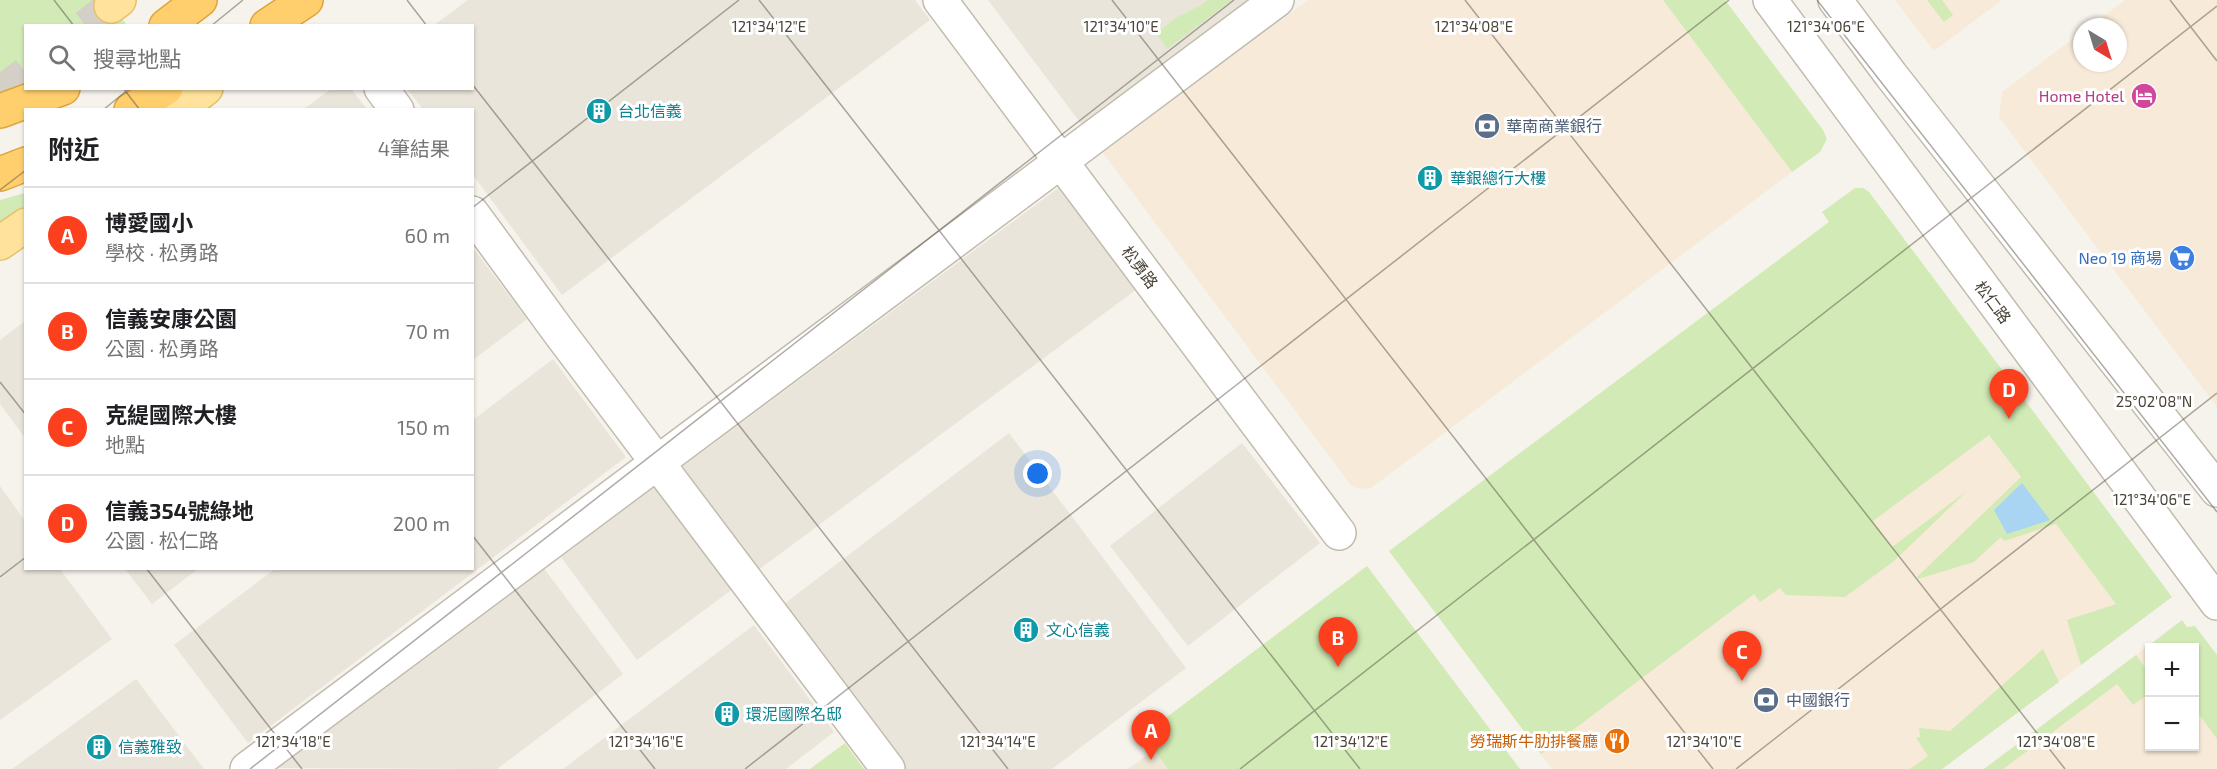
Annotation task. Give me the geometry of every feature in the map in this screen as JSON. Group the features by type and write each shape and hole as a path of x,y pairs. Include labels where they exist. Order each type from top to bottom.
{"highway":[{"path":"169,24 200,0"},
{"path":"270,24 306,0"},
{"path":"0,111 58,90"},
{"path":"134,108 163,90"},
{"path":"0,174 24,165"}],"main road":[{"path":"290,24 320,0"},
{"path":"181,108 203,90"},
{"path":"0,243 24,226"}],"street":[{"name":"松勇路","path":"940,0 1059,162 1339,533"},
{"path":"247,769 1277,0"},
{"name":"松仁路","path":"1770,0 2212,588"},
{"path":"1835,0 1891,75 2217,490"},
{"path":"382,90 396,108"},
{"path":"474,216 888,769"}],"shaded area":[{"name":"台北信義","path":"468,0 915,0 930,20 562,295 474,176 474,108 422,108 408,90 474,90 474,24 435,24"},
{"path":"988,0 1266,0 1088,133"},
{"name":"華銀總行大樓","path":"1308,0 1663,0 1792,172 1371,488 1359,489 1350,484 1103,153"},
{"path":"1895,0 2002,0 1934,51"},
{"path":"2125,0 2217,0 2217,407 1999,117 2002,92 2073,39 2073,72 2127,72 2127,18 2101,18"},
{"path":"330,90 352,90 366,108 305,108"},
{"path":"1061,186 1137,289 637,660 561,557"},
{"path":"474,249 527,319 474,359"},
{"path":"24,322 24,437 0,404 0,340"},
{"path":"553,359 626,457 248,743 174,645 274,570 474,570 474,419"},
{"name":"文心信義","path":"1009,433 1186,668 1052,769 903,769 780,607"},
{"path":"1989,435 2133,626 1942,769 1552,769 1536,748 1668,649"},
{"path":"1242,443 1320,543 1188,646 1110,546"},
{"path":"0,486 24,520 24,570 61,570 112,639 0,720"},
{"path":"543,567 623,674 497,769 275,768"},
{"path":"126,570 197,570 152,604"},
{"name":"環泥國際名邸","path":"754,625 834,732 786,769 563,769"},
{"path":"2145,648 2145,751 2199,751 2199,714 2217,739 2217,769 1984,769"},
{"path":"136,679 204,769 12,769"},
{"path":"1154,750 1168,769 1128,769"}],"green space":[{"path":"0,0 107,0 126,24 24,24 24,79 0,87"},
{"path":"1208,0 1232,0 1167,49 1156,33 1177,17"},
{"path":"1663,0 1725,0 1823,130 1827,139 1820,152 1792,172"},
{"path":"1927,0 1942,0 1953,15 1944,22"},
{"path":"1855,188 1863,188 1869,192 2172,597 2081,665 2067,620 2116,604 2056,524 2004,541 2001,537 1974,562 1918,579 1917,577 2021,477 1989,435 1873,521 1892,547 1967,491 1894,561 1845,597 1786,595 1780,588 1760,602 1754,594 1541,754 1389,551 1829,222 1822,212"},
{"path":"24,193 24,207 0,225 0,200"},
{"path":"1367,566 1520,769 1168,769 1143,735"},
{"path":"2182,620 2187,627 2195,626 2217,655 2217,739 2199,714 2199,643 2152,643"},
{"path":"2043,649 2059,682 1942,769 1910,769 1928,756 1916,738 1920,737 1919,728 1950,731"},
{"path":"2136,655 2145,667 2145,697 2133,705 2117,684 2003,769 1984,769"},
{"path":"845,743 864,769 810,769"}],"water":[{"path":"2022,483 2050,520 2007,534 1994,510"}],"tunnel":[{"path":"88,24 111,6"},
{"path":"0,93 24,75"}],"place":[{"name":"Home Hotel","path":"2144,96"},
{"name":"台北信義","path":"599,111"},
{"name":"華南商業銀行","path":"1487,126"},
{"name":"華銀總行大樓","path":"1430,178"},
{"name":"Neo 19 商場","path":"2182,258"},
{"name":"信義354號綠地","path":"2009,419"},
{"name":"文心信義","path":"1026,630"},
{"name":"信義安康公園","path":"1338,667"},
{"name":"克緹國際大樓","path":"1742,681"},
{"name":"中國銀行","path":"1766,700"},
{"name":"環泥國際名邸","path":"727,714"},
{"name":"勞瑞斯牛肋排餐廳","path":"1617,741"},
{"name":"信義雅致","path":"99,747"},
{"name":"博愛國小","path":"1151,760"}]}
